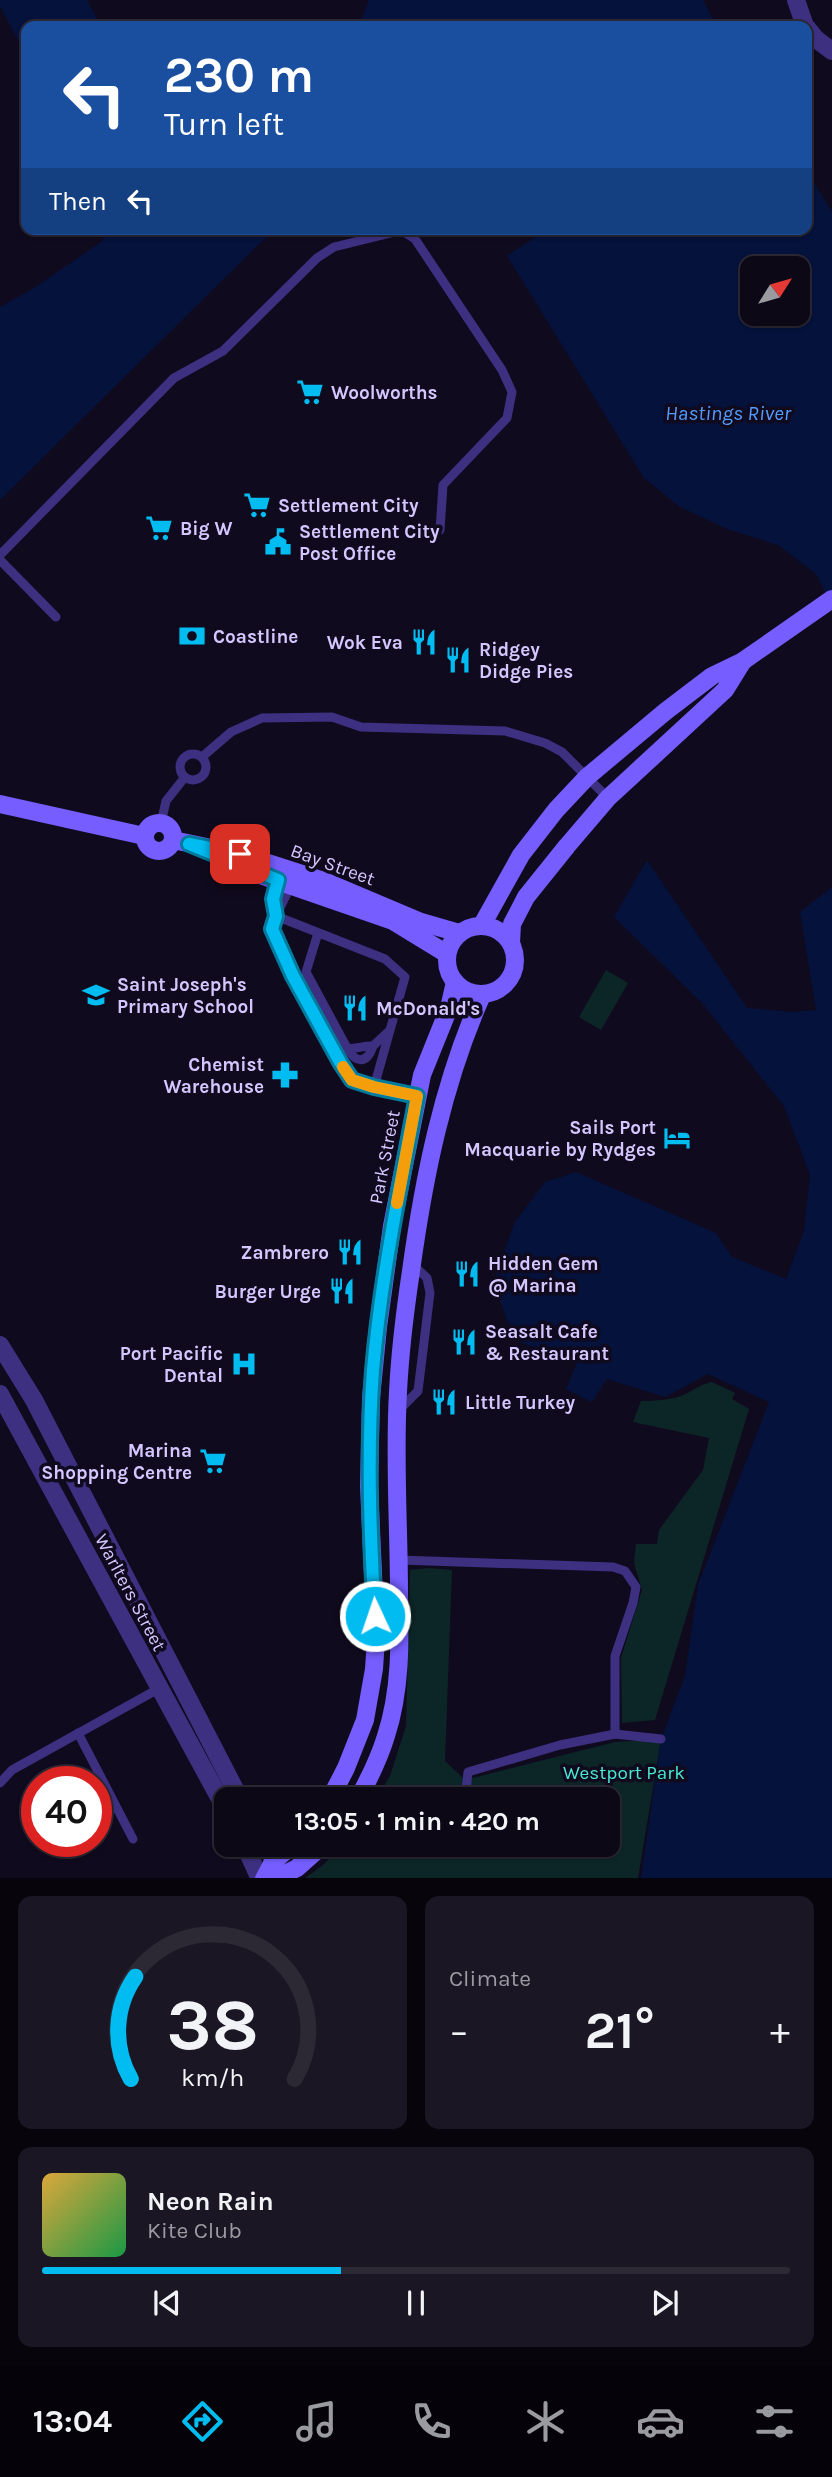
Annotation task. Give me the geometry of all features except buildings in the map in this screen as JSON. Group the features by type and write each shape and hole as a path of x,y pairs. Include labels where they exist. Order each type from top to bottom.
{"street":[{"path":"796,0 804,21"},
{"path":"812,34 832,51"},
{"path":"482,925 521,855 555,810 587,777 712,676 743,661 832,599"},
{"path":"511,943 512,924 526,897 608,798 725,690 743,661"},
{"name":"Bay Street","path":"0,804 144,836 146,844 160,852 181,842 240,854 384,904 421,922 460,933"},
{"path":"144,836 151,825 161,823 170,828 181,842"},
{"name":"Bay Street","path":"181,842 284,883 393,921 447,954"},
{"path":"482,925 504,934 515,954 512,976 504,986 482,995 469,992 455,982 447,966 447,954 450,942 460,933 470,927 482,925"},
{"name":"Park Street","path":"336,1787 365,1720 373,1680 376,1639 369,1486 373,1369 392,1226 422,1075 449,1008 455,982"},
{"path":"364,1787 387,1735 397,1689 397,1412 403,1326 412,1264 430,1156 443,1103 460,1046 482,995"},
{"name":"Warlters Street","path":"0,1345 34,1400 88,1501 233,1787"},
{"name":"Warlters Street","path":"0,1394 214,1788"},
{"name":"Warlters Street","path":"219,1763 240,1787"},
{"path":"255,1857 271,1875"},
{"path":"268,1857 271,1875"},
{"path":"271,1875 284,1857"},
{"path":"271,1875 297,1868 309,1857"}],"lane":[{"path":"0,555 174,378 223,351 317,258 334,247 383,235"},
{"path":"409,235 415,239 502,370 512,392 507,418 443,485 440,530"},
{"path":"0,560 57,617"},
{"path":"202,757 231,732 262,718 332,717 361,727 505,731 545,743 562,752 608,798"},
{"path":"189,754 202,757 206,762 205,774 196,780 185,777 180,769 182,760 189,754"},
{"path":"161,823 166,802 185,777"},
{"path":"284,883 272,929 329,1045 352,1080 417,1096"},
{"path":"276,916 273,899 284,883"},
{"path":"276,916 385,959 405,977 374,1087"},
{"path":"318,933 306,972 347,1048 356,1050 367,1045 373,1046 390,1031"},
{"path":"399,1560 612,1567 625,1571 634,1581 636,1592 615,1656 615,1734"},
{"path":"0,1783 12,1770 160,1688"},
{"path":"78,1733 133,1839"},
{"path":"466,1787 468,1772 560,1745 615,1734 661,1739"}],"green space":[{"path":"606,970 628,983 601,1030 579,1017"},
{"path":"712,1382 735,1393 732,1399 749,1409 655,1720 622,1723 621,1658 642,1590 634,1563 636,1544 657,1544 659,1530 703,1470 709,1438 633,1422 641,1401 675,1398"},
{"name":"Westport Park","path":"410,1570 452,1570 445,1761 465,1780 615,1742 661,1739 638,1878 305,1878 331,1857 620,1857 620,1787 383,1787 390,1776 406,1726"}],"water":[{"path":"0,0 87,0 98,21 21,21 21,46 0,6"},
{"path":"369,0 703,0 714,21 361,21"},
{"name":"Hastings River","path":"812,180 832,211 832,605 816,574 778,545 727,529 680,507 644,478 507,256 538,235 812,235"},
{"path":"105,235 270,235 0,500 0,307 34,288 101,242"},
{"path":"647,860 747,1008 792,1012 816,1010 800,912 832,887 832,1878 641,1878 661,1739 685,1676 698,1585 769,1402 708,1374 665,1397 607,1379 592,1402 566,1389 577,1363 520,1342 507,1320 493,1282 515,1222 545,1182 576,1172 716,1233 732,1257 786,1279 804,1231 810,1175 784,1106 701,1002 614,917"}],"slow traffic":[{"path":"343,1067 352,1080 417,1096 397,1203"}],"place":[{"name":"Woolworths","path":"310,392"},
{"name":"Settlement City","path":"257,505"},
{"name":"Big W","path":"159,528"},
{"name":"Settlement City Post Office","path":"278,542"},
{"name":"Coastline","path":"192,636"},
{"name":"Wok Eva","path":"424,642"},
{"name":"Ridgey Didge Pies","path":"458,660"},
{"name":"Saint Joseph's Primary School","path":"96,995"},
{"name":"McDonald's","path":"355,1008"},
{"name":"Chemist Warehouse","path":"285,1075"},
{"name":"Sails Port Macquarie by Rydges","path":"677,1138"},
{"name":"Zambrero","path":"350,1252"},
{"name":"Hidden Gem @ Marina","path":"467,1274"},
{"name":"Burger Urge","path":"342,1291"},
{"name":"Seasalt Cafe & Restaurant","path":"464,1342"},
{"name":"Port Pacific Dental","path":"244,1364"},
{"name":"Little Turkey","path":"444,1402"},
{"name":"Marina Shopping Centre","path":"213,1461"}],"route":[{"path":"240,854 189,844 278,880 273,899 276,916 272,929 329,1045 352,1080 417,1096 392,1226 373,1369 369,1486 375,1616"}]}
